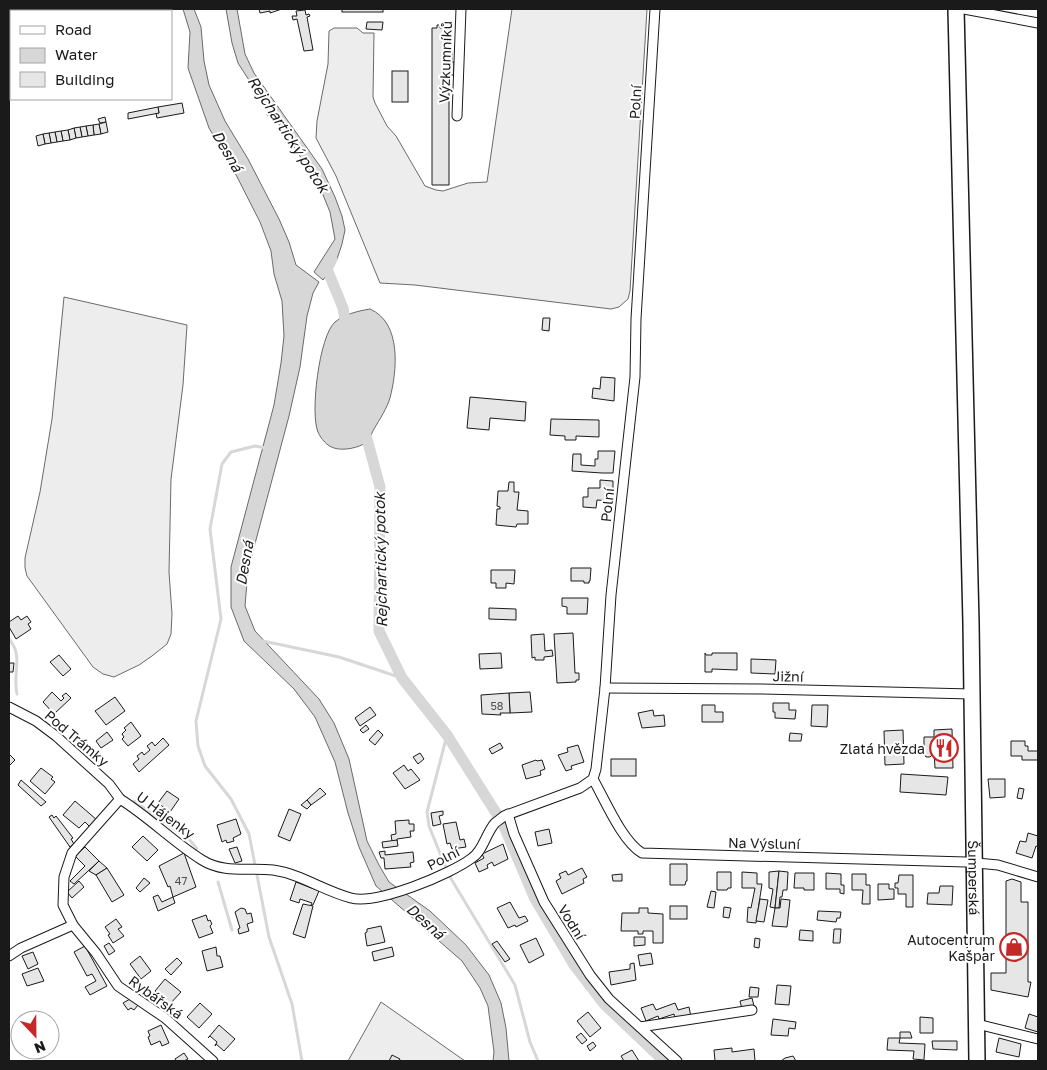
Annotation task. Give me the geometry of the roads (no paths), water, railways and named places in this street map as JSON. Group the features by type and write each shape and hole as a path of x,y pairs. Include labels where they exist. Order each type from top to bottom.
{"main road":[{"name":"Šumperská","path":"956,9 972,694 977,1061"}],"street":[{"name":"Výzkumníků","path":"457,116 461,9"},
{"name":"Polní","path":"404,889 449,872 474,857 495,824 506,815 580,788 593,779 596,769 605,688 611,595 635,377 636,319 654,9"},
{"path":"964,9 1038,23"},
{"name":"Jižní","path":"605,688 761,689 972,694"},
{"name":"Pod Trámky","path":"9,707 36,720 56,736 109,784 120,799"},
{"name":"Na Výsluní","path":"593,779 625,837 632,847 642,853 975,862 998,865 1038,876"},
{"name":"U Hájenky","path":"73,925 63,905 64,877 72,853 120,799 203,861 226,869 273,870 292,874 353,899 375,898 404,889"},
{"name":"Vodní","path":"506,815 544,902 590,975 609,999 640,1027 666,1056 677,1061"},
{"path":"9,956 21,948 73,925"},
{"name":"Rybářská","path":"73,925 96,953 118,986 165,1018 213,1061"},
{"path":"640,1027 752,1010"},
{"path":"977,1024 1038,1039"}],"water":[{"name":"Desná","path":"183,9 194,9 201,27 204,61 209,85 225,121 248,159 279,219 296,265 319,282 313,293 307,316 300,367 289,416 248,570 245,606 255,631 319,699 334,723 349,759 367,841 389,882 430,911 466,945 489,975 501,1003 506,1028 509,1061 493,1061 494,1052 488,1006 480,988 462,961 376,886 359,847 335,762 315,717 294,689 244,641 231,607 231,567 274,405 281,363 284,336 282,301 274,274 271,251 260,222 231,165 209,128 188,68 190,32"},
{"path":"226,9 237,9 245,54 254,73 322,169 342,216 345,230 342,244 337,259 323,280 314,272 335,239 330,212 319,185 274,117 267,115 268,110 238,63 232,43"},
{"path":"370,309 388,325 395,349 394,375 390,398 367,442 351,448 334,448 323,440 318,432 316,423 315,409 320,358 329,330 335,322 347,315"}],"waterway":[{"name":"Rejchartický potok","path":"332,259 327,269 343,308 347,331"},
{"name":"Rejchartický potok","path":"364,428 380,487 379,631 402,678 447,735 503,824 535,899 574,965 604,1004 664,1061"},
{"path":"266,448 255,446 231,452 222,464 210,529 221,619 196,721 198,746 205,766 231,799 249,834 269,937 292,1004 302,1061"},
{"path":"9,639 16,652 17,694"},
{"path":"263,641 339,657 402,678"},
{"path":"446,868 429,826 427,812 447,735"},
{"path":"134,801 189,839 197,849"},
{"path":"450,877 515,985 530,1042 538,1061"},
{"path":"218,882 232,930"}],"place":[{"name":"Zlatá hvězda","path":"944,748"},
{"name":"Autocentrum Kašpar","path":"1014,947"}]}
